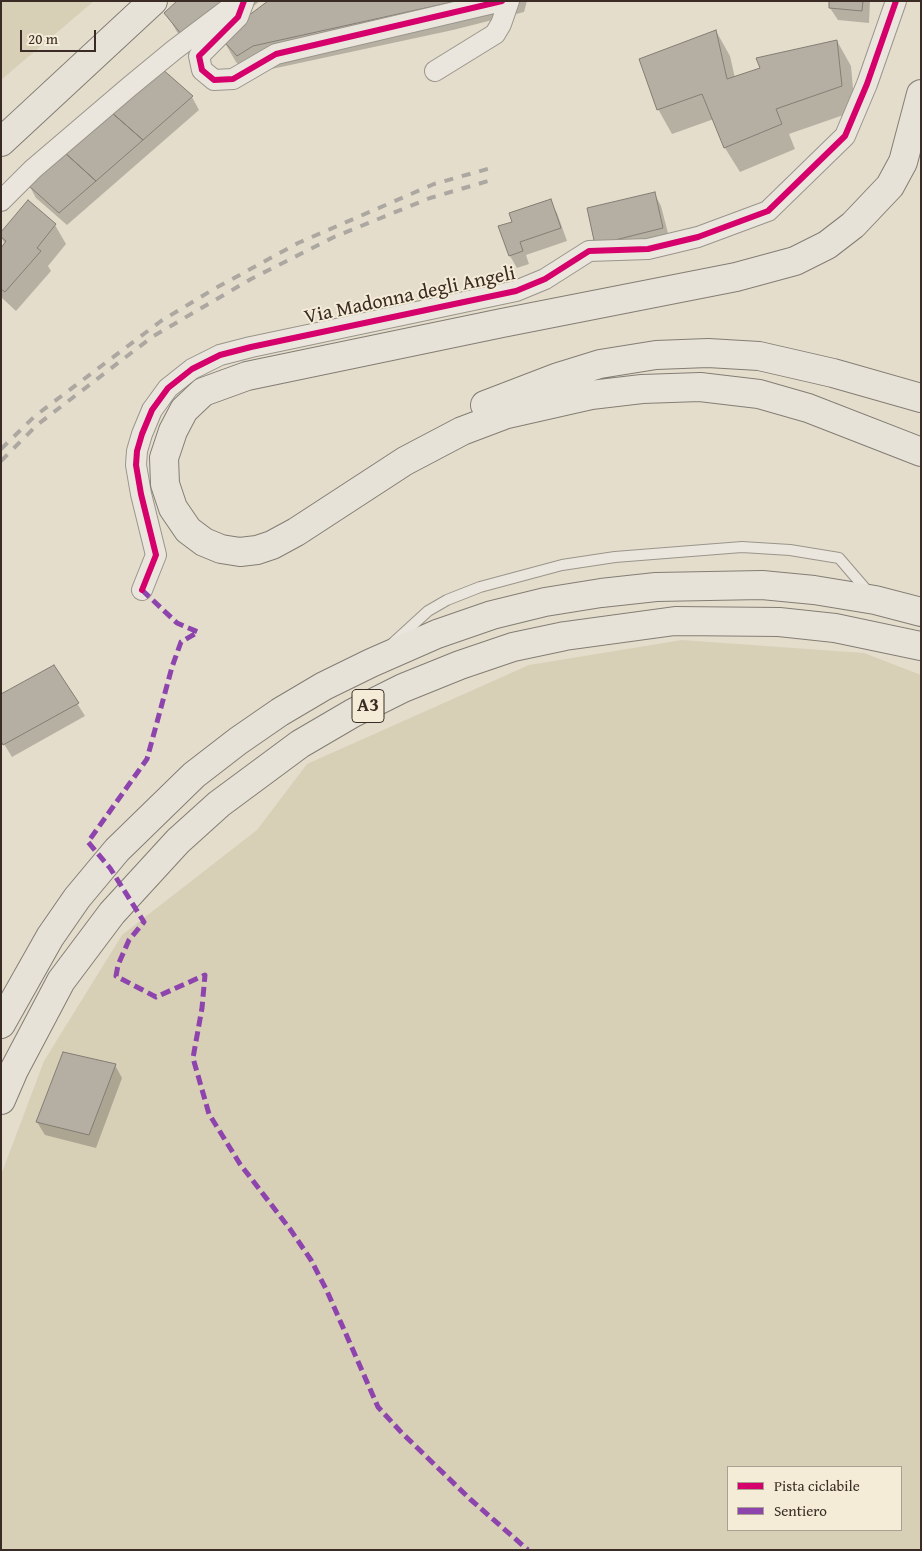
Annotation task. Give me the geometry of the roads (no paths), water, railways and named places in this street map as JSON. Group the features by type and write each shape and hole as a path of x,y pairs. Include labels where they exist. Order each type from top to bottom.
{"main road":[{"path":"1,142 153,1"},
{"path":"921,94 903,162 890,186 853,225 827,245 795,261 736,277 492,324 246,376 202,392 184,410 173,431 164,458 165,484 174,508 188,530 204,542 221,549 240,552 272,545 296,532 405,461 462,431 507,414 592,395 642,389 700,387 760,394 800,406 921,452"},
{"path":"405,461 449,420 476,408 600,364 656,355 708,353 759,356 833,373 921,398"},
{"name":"A3","path":"1,1024 50,937 77,898 117,850 194,775 238,741 324,686 371,663 437,634 492,615 545,602 656,587 762,585 814,590 876,600 915,610"},
{"name":"A3","path":"1,1100 14,1070 61,981 134,888 178,841 219,804 300,744 353,713 403,688 513,648 564,636 621,627 675,621 779,622 835,628 911,643"}],"street":[{"path":"1,201 33,169 114,99 174,50 239,1"},
{"path":"244,1 238,17 198,56 202,70 214,80 233,79 276,54 502,1"},
{"path":"436,71 495,34 501,24 509,1"},
{"name":"Via Madonna degli Angeli","path":"142,590 156,555 140,494 136,465 137,451 152,410 168,388 192,369 220,355 251,347 516,291 545,279 589,251 648,249 698,237 768,211 845,136 896,1"}],"lane":[{"path":"371,663 428,611 447,600 513,577 615,557 742,547 790,550 839,558 876,600"}],"railway":[{"path":"1,449 35,416 161,321 214,289 298,243 434,184 491,168"},
{"path":"1,461 37,425 152,337 251,279 334,237 430,198 495,179"}]}
